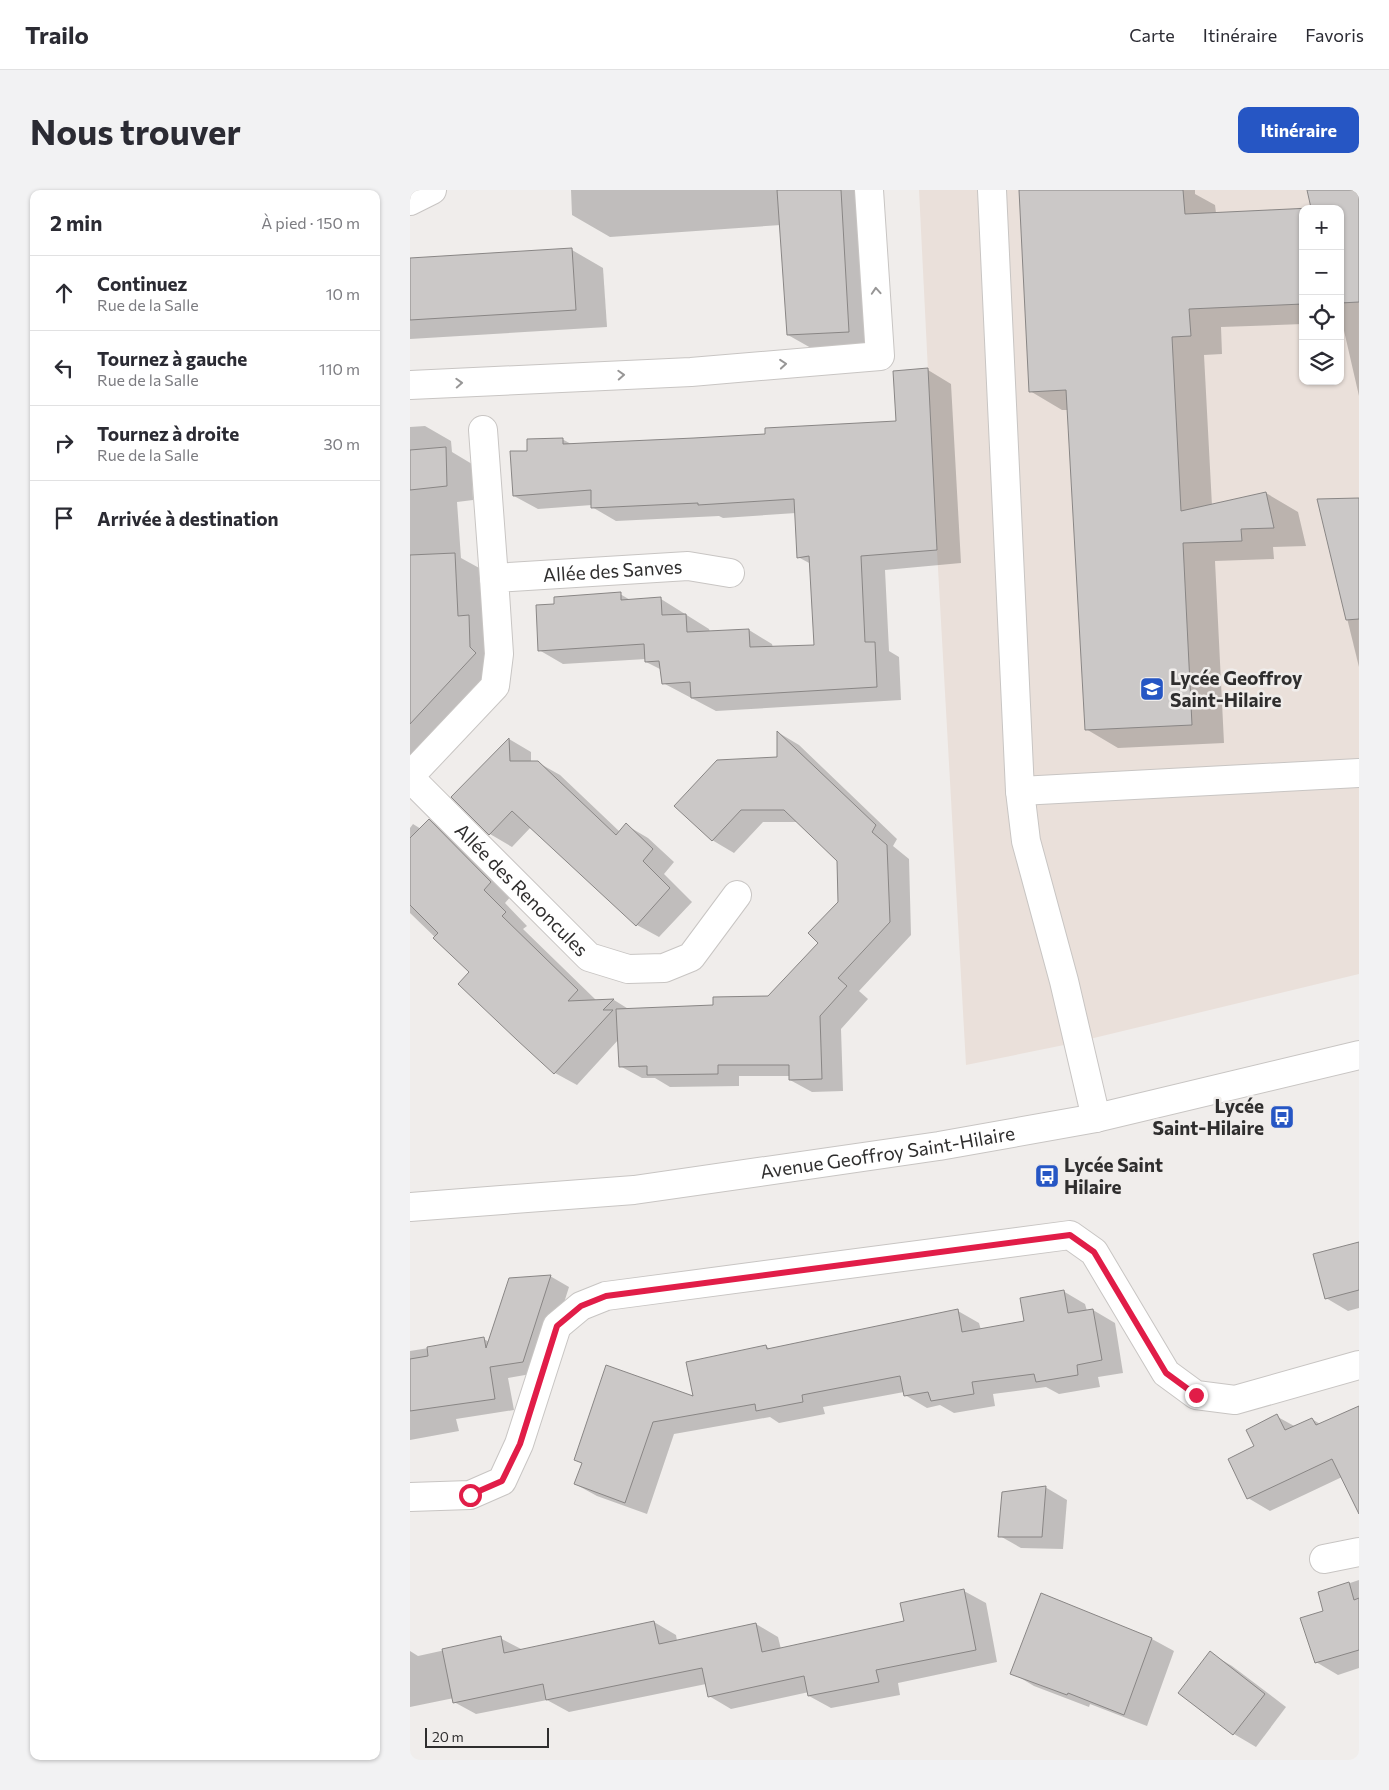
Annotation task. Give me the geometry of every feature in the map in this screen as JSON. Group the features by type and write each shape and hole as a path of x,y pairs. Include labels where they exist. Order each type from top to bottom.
{"street":[{"path":"410,201 432,190"},
{"path":"410,385 692,372 880,356 869,190"},
{"path":"992,190 1020,791 1026,841 1064,981 1096,1118"},
{"path":"410,777 495,686 499,654 483,430"},
{"name":"Allée des Sanves","path":"494,578 688,566 730,573"},
{"path":"1020,791 1359,773"},
{"name":"Allée des Renoncules","path":"410,777 589,957 628,969 664,968 692,957 737,895"},
{"name":"Avenue Geoffroy Saint-Hilaire","path":"410,1207 634,1190 939,1146 1096,1118 1359,1055"},
{"path":"410,1497 426,1498 470,1495 502,1481 520,1444 557,1326 581,1306 606,1296 1070,1235 1094,1252 1166,1373 1196,1395 1235,1400 1359,1365"},
{"path":"1324,1560 1359,1552"}],"shaded area":[{"name":"Lycée Geoffroy Saint-Hilaire","path":"919,190 1359,190 1359,974 1069,1044 966,1065"}],"building":[{"path":"777,190 841,190 849,332 787,335"},
{"path":"1019,190 1183,190 1185,214 1299,209 1299,304 1189,309 1191,336 1172,337 1181,511 1266,492 1274,528 1241,529 1242,541 1183,543 1192,725 1085,730 1066,390 1029,392"},
{"path":"1307,190 1359,190 1359,302 1344,303 1344,205 1310,205"},
{"path":"572,248 576,310 410,320 410,258"},
{"path":"928,368 937,550 861,556 865,642 875,642 877,687 691,698 690,682 662,684 659,661 645,662 644,644 538,651 536,605 554,604 554,597 621,592 621,600 661,597 662,615 686,614 687,632 749,629 750,647 814,645 809,556 797,558 794,499 698,505 698,503 591,508 591,490 513,496 510,451 527,451 527,439 563,438 563,444 694,438 765,434 765,428 896,421 893,371"},
{"path":"446,447 447,486 410,490 410,450"},
{"path":"1359,498 1359,619 1346,620 1317,499"},
{"path":"455,553 458,616 469,615 470,647 476,653 410,724 410,555"},
{"path":"777,731 876,825 872,832 887,845 890,922 838,978 847,986 820,1016 822,1079 789,1080 789,1065 718,1065 718,1074 647,1075 647,1066 619,1067 616,1009 713,1005 713,997 768,996 818,943 808,933 838,902 837,861 784,810 741,810 712,841 674,806 717,760 777,757"},
{"path":"509,738 510,761 538,761 616,835 626,823 653,849 643,861 670,888 636,926 512,811 489,835 451,797"},
{"path":"429,819 491,882 484,890 506,912 502,916 578,990 568,1001 614,999 603,1010 613,1010 554,1074 458,984 469,972 433,938 438,933 410,905 410,838"},
{"path":"1359,1242 1359,1290 1325,1299 1313,1254"},
{"path":"551,1275 523,1362 490,1367 495,1399 410,1411 410,1359 428,1356 427,1347 484,1337 486,1348 509,1278"},
{"path":"1064,1290 1068,1313 1093,1309 1102,1360 1077,1365 1078,1375 1036,1382 1034,1374 972,1382 974,1394 931,1401 928,1392 904,1396 900,1376 802,1395 803,1402 756,1411 755,1404 653,1422 625,1503 574,1484 582,1463 574,1460 606,1365 693,1396 686,1362 766,1345 767,1349 958,1309 962,1332 1024,1321 1020,1298"},
{"path":"1359,1406 1359,1514 1332,1459 1247,1499 1228,1459 1254,1446 1246,1430 1277,1414 1285,1430 1312,1418 1316,1425"},
{"path":"1046,1486 1042,1537 998,1537 1002,1492"},
{"path":"1349,1582 1354,1600 1359,1598 1359,1650 1315,1663 1300,1618 1323,1611 1318,1592"},
{"path":"964,1589 976,1650 876,1670 879,1682 808,1696 804,1676 708,1697 702,1668 546,1700 543,1684 453,1703 442,1649 501,1636 504,1653 654,1621 659,1644 756,1623 762,1652 904,1621 900,1603"},
{"path":"1041,1593 1152,1638 1124,1715 1068,1693 1067,1695 1010,1674"},
{"path":"1210,1651 1265,1694 1233,1735 1178,1693"}],"place":[{"name":"Lycée Geoffroy Saint-Hilaire","path":"1152,689"},
{"name":"Lycée Saint-Hilaire","path":"1282,1117"},
{"name":"Lycée Saint Hilaire","path":"1047,1176"}],"route":[{"path":"470,1495 502,1481 520,1444 557,1326 581,1306 606,1296 1070,1235 1094,1252 1166,1373 1196,1395"}]}
